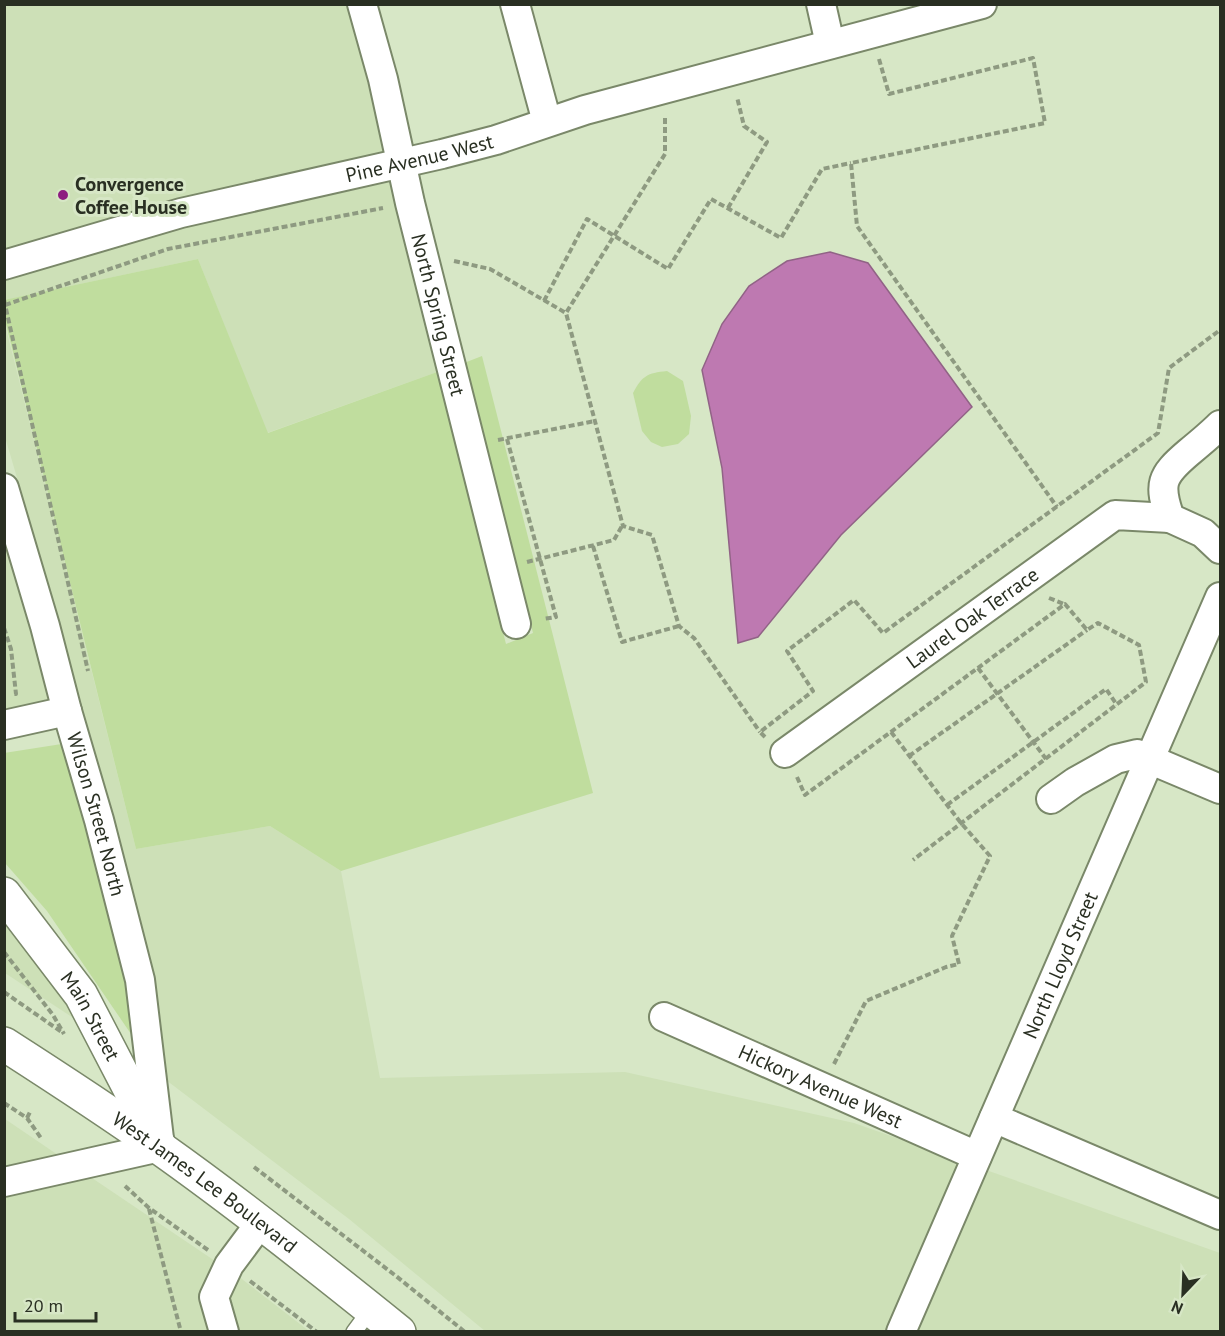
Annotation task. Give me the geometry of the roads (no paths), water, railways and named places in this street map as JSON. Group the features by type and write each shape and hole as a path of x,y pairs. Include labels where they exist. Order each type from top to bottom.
{"main road":[{"name":"Main Street","path":"4,894 81,995 160,1147"},
{"name":"West James Lee Boulevard","path":"4,1044 160,1147 261,1222 363,1320 399,1332"}],"street":[{"name":"North Spring Street","path":"362,4 383,79 400,164 516,624"},
{"path":"515,4 547,122"},
{"path":"821,4 830,44"},
{"name":"Pine Avenue West","path":"4,265 181,213 496,140 547,122 982,4"},
{"path":"1170,518 1163,500 1164,483 1168,470 1221,425"},
{"name":"Wilson Street North","path":"4,488 99,820 140,980 160,1147"},
{"name":"Laurel Oak Terrace","path":"785,753 1115,514 1170,518 1203,533 1221,549"},
{"name":"North Lloyd Street","path":"901,1332 977,1156 1001,1121 1150,758 1221,597"},
{"path":"4,725 67,711"},
{"path":"1051,799 1075,782 1116,759 1137,754 1221,789"},
{"name":"Hickory Avenue West","path":"664,1017 977,1156"},
{"path":"1001,1121 1221,1215"},
{"path":"4,1182 160,1147"},
{"path":"224,1332 214,1297 229,1265 261,1222"}],"place":[{"name":"Convergence Coffee House","path":"63,195"}]}
